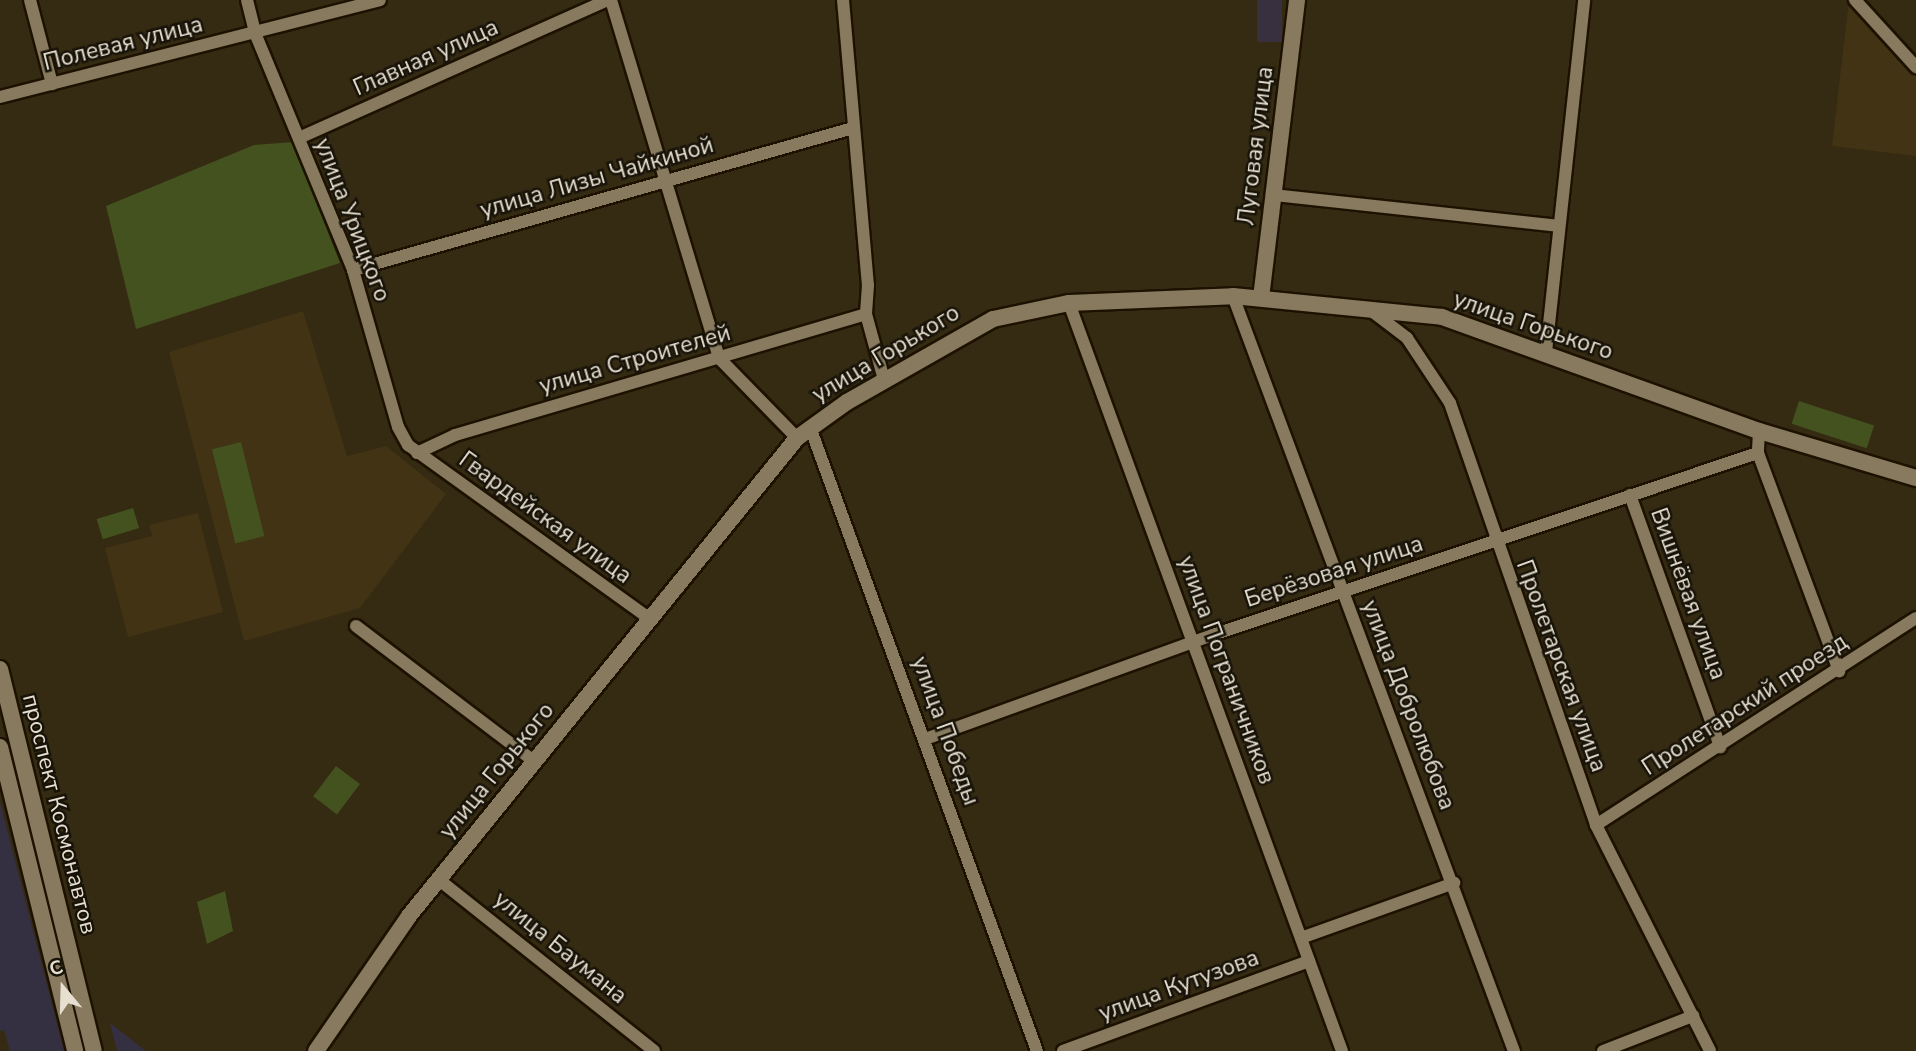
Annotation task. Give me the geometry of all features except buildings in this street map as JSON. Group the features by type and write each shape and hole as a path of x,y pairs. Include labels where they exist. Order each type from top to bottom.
{"main road":[{"name":"Луговая улица","path":"1261,298 1297,0"},
{"name":"улица Горького","path":"316,1051 438,879 797,438 884,380 993,319 1069,303 1233,296 1366,307 1443,317 1759,431 1916,478"},
{"name":"проспект Космонавтов","path":"0,668 94,1051"},
{"name":"проспект Космонавтов","path":"0,747 75,1051"}],"street":[{"path":"30,0 52,84"},
{"name":"улица Урицкого","path":"247,0 255,33 353,270 398,427 417,453"},
{"name":"Полевая улица","path":"0,97 380,0"},
{"path":"610,0 719,358 797,438"},
{"name":"Главная улица","path":"299,138 610,0"},
{"path":"843,0 868,285 866,314 884,380"},
{"path":"1546,352 1584,0"},
{"path":"1855,0 1916,67"},
{"name":"улица Лизы Чайкиной","path":"353,270 853,128"},
{"path":"1274,195 1558,226"},
{"name":"улица Добролюбова","path":"1233,296 1340,591 1454,883 1514,1051"},
{"name":"улица Пограничников","path":"1069,303 1342,1051"},
{"name":"Пролетарская улица","path":"1366,307 1407,338 1450,403 1495,542 1596,825 1710,1051"},
{"name":"улица Строителей","path":"417,453 455,435 866,314"},
{"name":"улица Победы","path":"810,427 1037,1051"},
{"path":"1759,431 1758,453 1839,671"},
{"name":"Гвардейская улица","path":"417,453 649,618"},
{"name":"Берёзовая улица","path":"925,739 1194,641 1758,453"},
{"name":"Вишнёвая улица","path":"1630,495 1720,747"},
{"name":"Пролетарский проезд","path":"1596,825 1839,671 1916,618"},
{"path":"356,626 535,762"},
{"name":"улица Баумана","path":"438,879 654,1051"},
{"path":"1301,938 1454,883"},
{"name":"улица Кутузова","path":"1063,1051 1309,961"},
{"path":"1603,1051 1693,1016"}],"shaded area":[{"path":"1257,0 1282,0 1282,42 1257,42"},
{"path":"1849,0 1916,75 1916,156 1832,146"},
{"path":"303,311 347,456 386,446 446,494 360,608 244,641 169,352"},
{"path":"198,513 223,612 128,637 105,548 152,536 149,525"},
{"path":"0,802 64,1051 10,1051 4,1030 0,1031"},
{"path":"110,1023 146,1051 117,1051"}],"green space":[{"path":"293,142 340,263 136,329 106,206 254,145"},
{"path":"1799,401 1874,425 1867,448 1792,424"},
{"path":"241,442 264,536 235,543 212,449"},
{"path":"133,508 139,528 103,539 97,519"},
{"path":"336,766 360,784 337,814 313,796"},
{"path":"225,891 233,931 207,944 197,902"}]}
